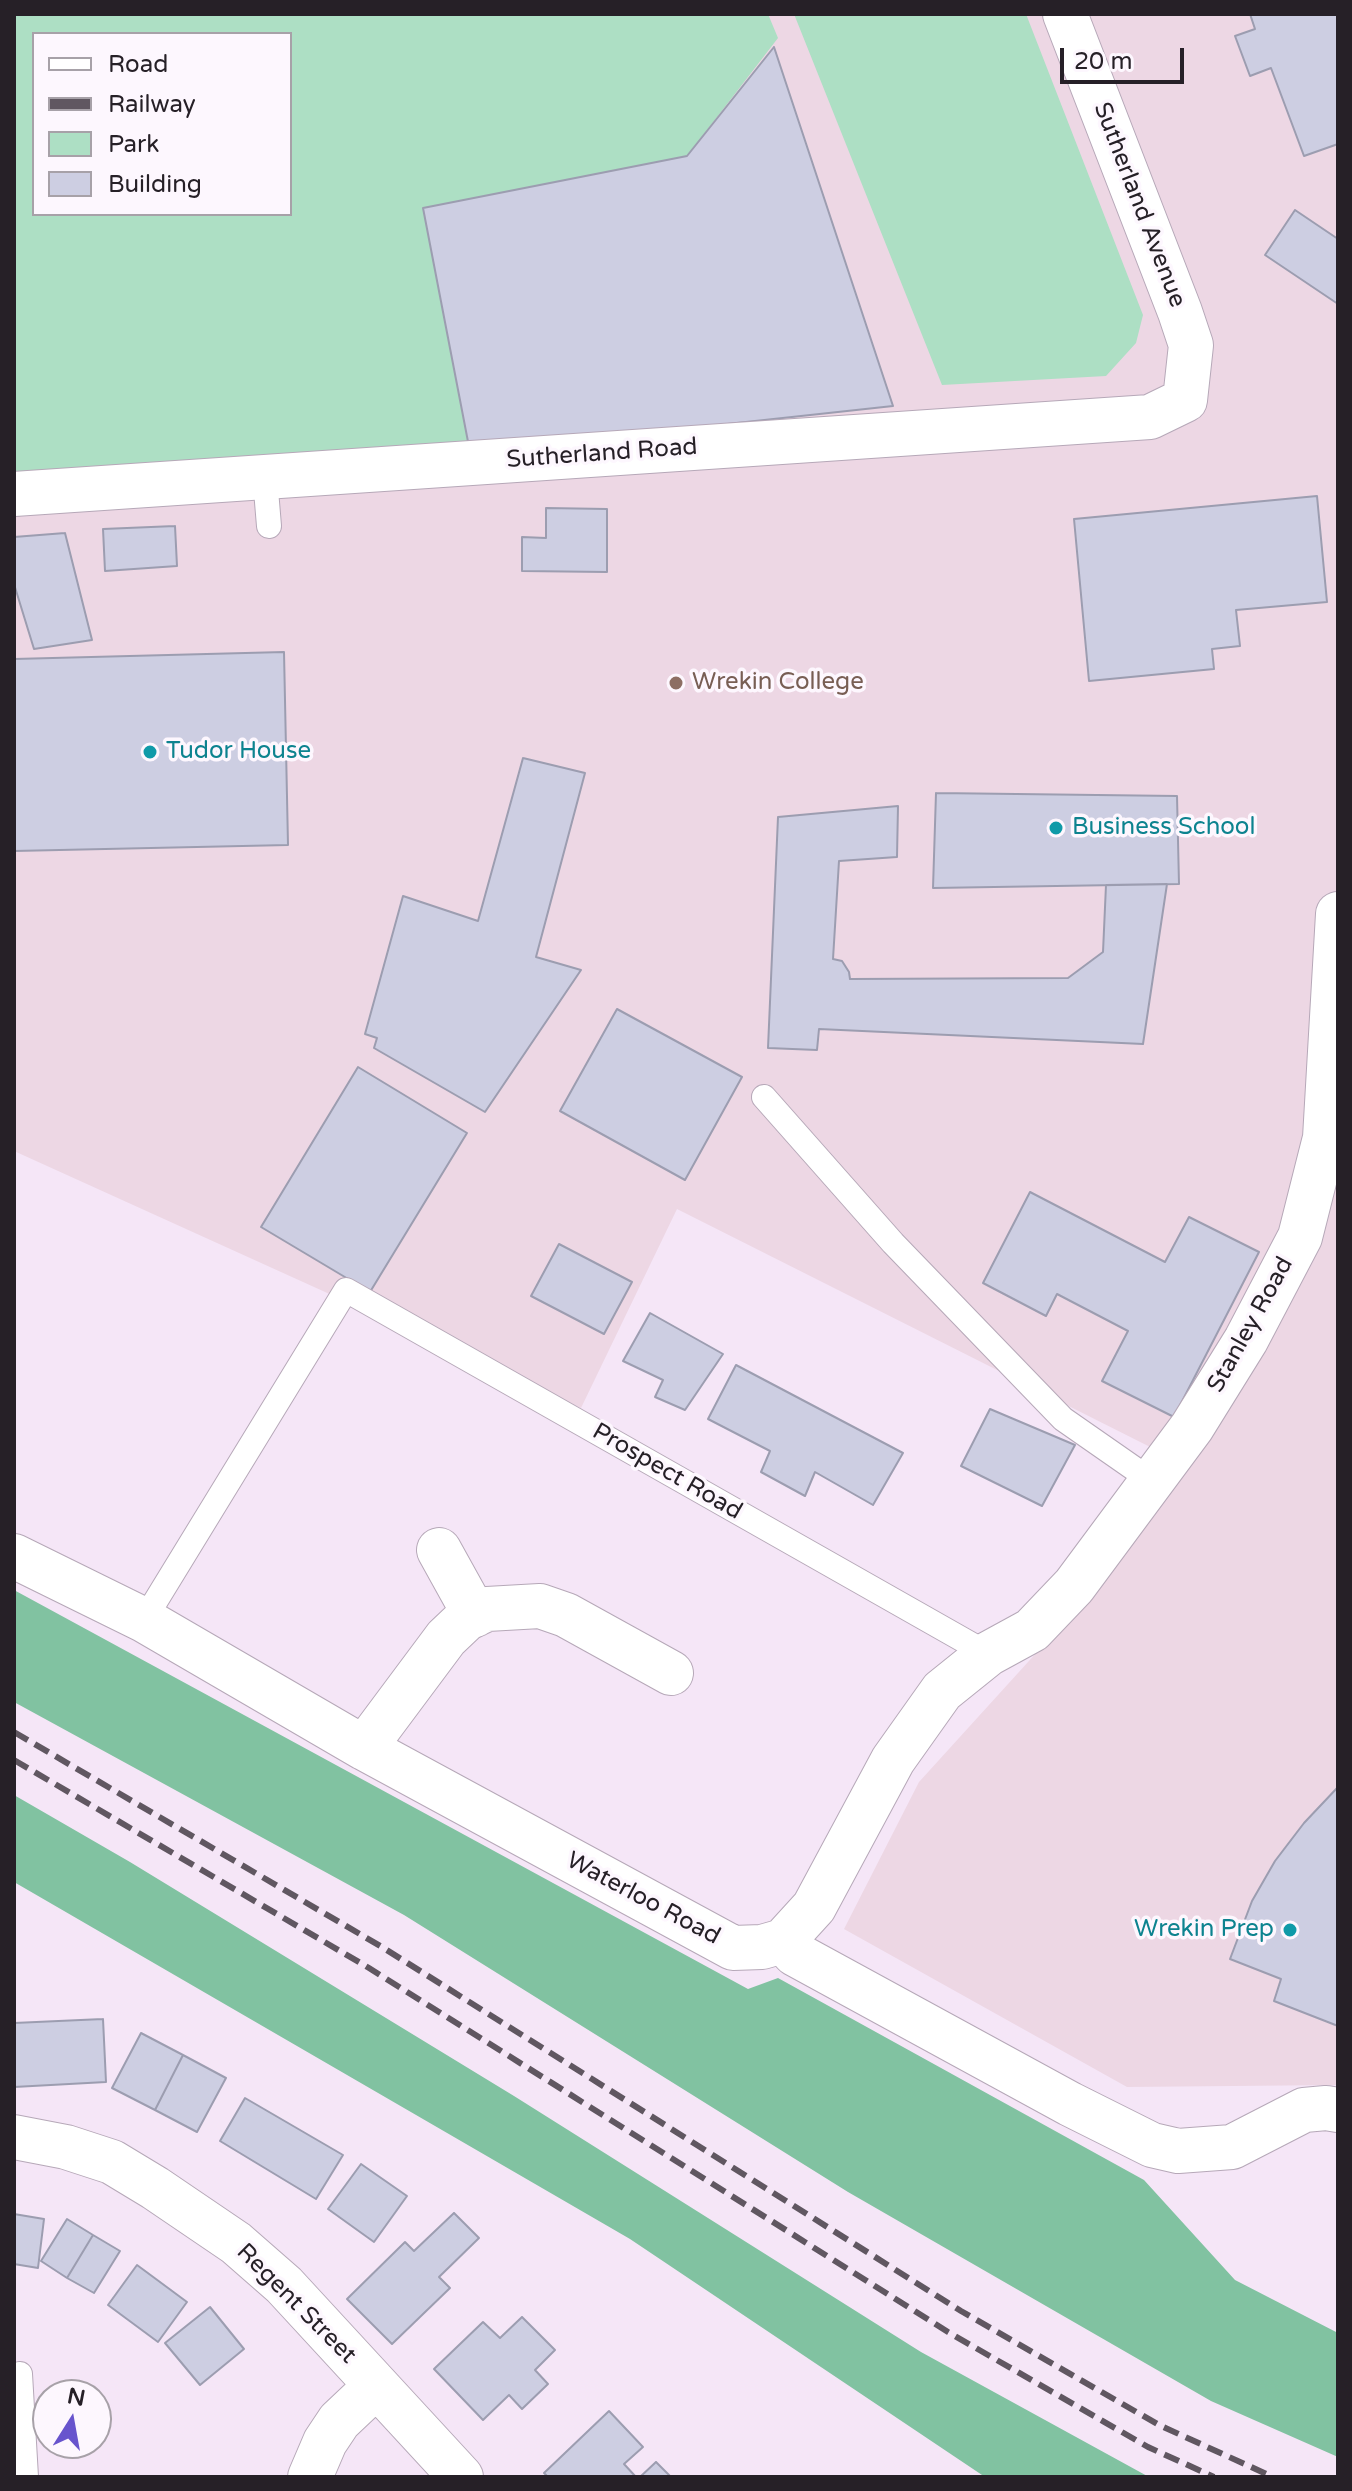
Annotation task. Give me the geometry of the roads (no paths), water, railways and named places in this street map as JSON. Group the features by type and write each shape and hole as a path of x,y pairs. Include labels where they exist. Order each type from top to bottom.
{"street":[{"name":"Sutherland Avenue","path":"1065,14 1191,345 1185,400"},
{"name":"Sutherland Road","path":"14,494 1150,417 1185,400"},
{"name":"Stanley Road","path":"988,1654 1032,1630 1055,1608 1152,1481 1192,1427 1243,1345 1300,1237 1325,1138 1338,914"},
{"path":"439,1550 475,1615"},
{"name":"Waterloo Road","path":"14,1556 144,1620 364,1748 733,1948 762,1947 783,1941"},
{"path":"364,1748 446,1638 466,1619 487,1609 540,1606 566,1615 671,1673"},
{"path":"988,1654 942,1691 893,1760 814,1907 783,1941 795,1954 1070,2104 1152,2145 1178,2151 1232,2147 1304,2110 1338,2110"},
{"name":"Regent Street","path":"14,2137 66,2147 112,2162 224,2235 284,2285 461,2477"},
{"path":"310,2477 325,2442 339,2421 376,2386"}],"lane":[{"path":"265,478 269,526"},
{"path":"764,1097 893,1243 1063,1419 1152,1481"},
{"name":"Prospect Road","path":"144,1620 346,1290 988,1654"},
{"path":"20,2374 26,2477"}],"railway":[{"path":"14,1732 382,1947 961,2311 1159,2425 1273,2477"},
{"path":"14,1760 369,1968 948,2332 1148,2447 1214,2477"}],"place":[{"name":"Wrekin College","path":"676,683"},
{"name":"Tudor House","path":"150,752"},
{"name":"Business School","path":"1056,828"},
{"name":"Wrekin Prep","path":"1290,1930"}]}
